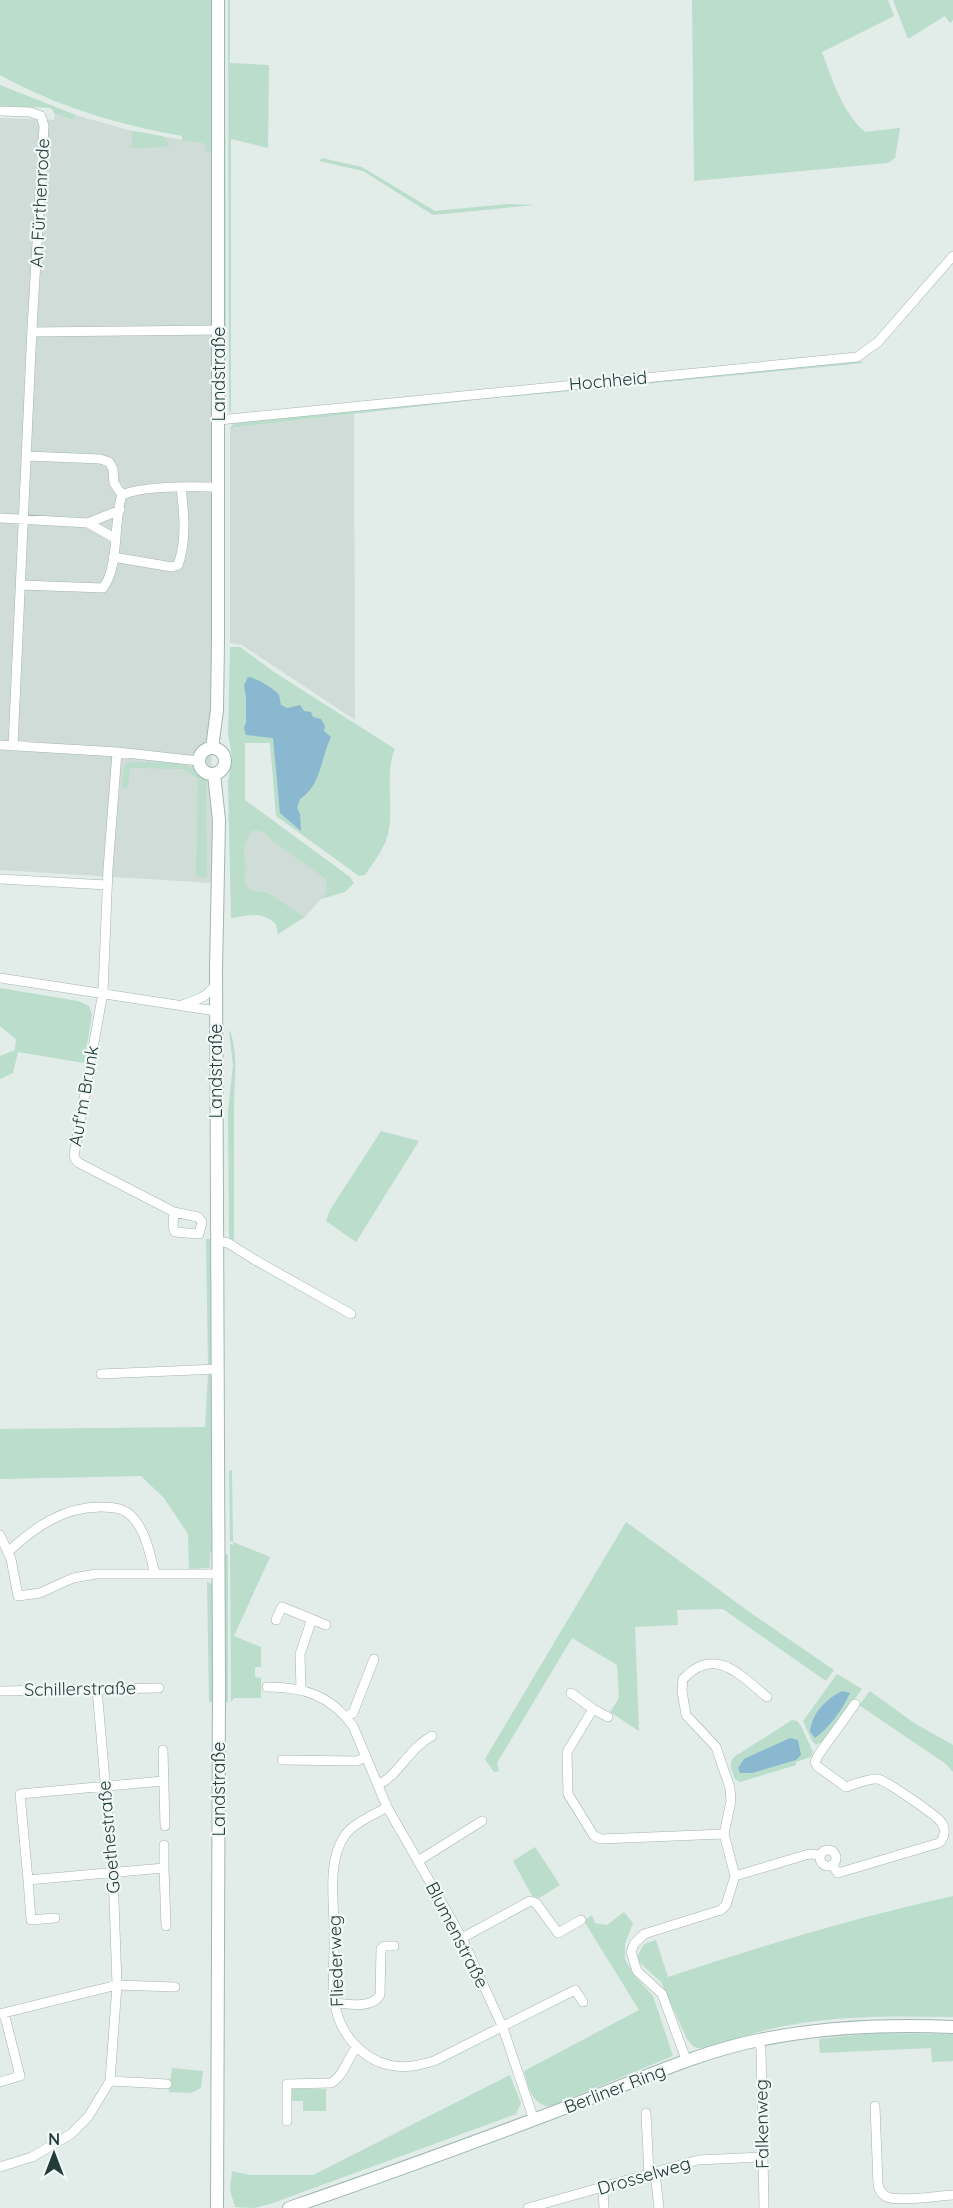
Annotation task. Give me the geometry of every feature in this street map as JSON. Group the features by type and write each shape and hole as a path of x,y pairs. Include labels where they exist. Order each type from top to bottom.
{"street":[{"name":"Landstraße","path":"217,2208 219,2132 219,1369 216,984 219,820 214,774 222,769 225,760 221,751 212,748 217,710 218,0"},
{"name":"An Fürthenrode","path":"0,111 35,113 41,116 44,126 13,746"},
{"name":"Hochheid","path":"219,420 857,357 878,342 953,256"},
{"path":"32,332 219,330"},
{"path":"21,585 103,588 113,557 122,495 114,483 113,469 109,462 100,459 27,456"},
{"path":"122,495 182,487 218,487"},
{"path":"113,557 172,567 178,565 183,543 182,487"},
{"path":"0,518 88,523 120,510"},
{"path":"88,523 116,539"},
{"path":"0,745 117,752 199,760"},
{"path":"199,760 203,751 212,748"},
{"path":"103,992 107,885 117,752"},
{"path":"199,760 205,772 214,774"},
{"path":"0,879 107,885"},
{"path":"0,978 216,1011"},
{"path":"182,1005 203,997 216,984"},
{"name":"Auf'm Brunk","path":"103,992 75,1145 75,1159 174,1212"},
{"path":"218,1241 228,1243 351,1314"},
{"path":"101,1374 219,1369"},
{"path":"8,1552 47,1521 60,1514 78,1509 110,1507 121,1509 134,1519 144,1535 156,1574"},
{"path":"0,1535 8,1552 18,1596 40,1593 73,1578 96,1574 218,1574"},
{"path":"276,1620 282,1607 326,1625"},
{"path":"301,1689 300,1654 312,1619"},
{"path":"346,1717 352,1713 374,1659"},
{"path":"687,2062 662,1994 637,1971 632,1959 634,1944 644,1934 722,1910 726,1905 735,1876 724,1834 731,1801 730,1788 716,1748 686,1715 682,1691 683,1679 697,1667 707,1663 718,1663 767,1697"},
{"name":"Blumenstraße","path":"267,1687 301,1689 332,1704 352,1726 387,1806 462,1938 503,2028 534,2120"},
{"name":"Schillerstraße","path":"0,1690 159,1688"},
{"name":"Goethestraße","path":"0,2167 32,2157 71,2134 88,2116 110,2081 117,1985 113,1873 97,1689"},
{"path":"571,1693 609,1717"},
{"path":"735,1876 808,1854 821,1855 820,1860 824,1864 832,1865 838,1873 939,1843 944,1839 941,1821 885,1781 873,1779 846,1787 817,1766 815,1762 819,1754 855,1704"},
{"path":"593,1709 567,1752 568,1794 594,1836 601,1839 724,1834"},
{"path":"378,1785 387,1780 416,1746 432,1736"},
{"path":"163,1750 165,1826"},
{"path":"282,1760 357,1761 366,1758"},
{"path":"55,1918 31,1920 20,1794 164,1781"},
{"name":"Fliederweg","path":"387,1806 363,1820 345,1836 335,1859 335,2004 343,2029 357,2047 376,2061 389,2065 417,2066 434,2061 503,2028 575,1990 583,2002"},
{"path":"418,1861 482,1821"},
{"path":"164,1845 166,1926"},
{"path":"28,1880 164,1868"},
{"path":"462,1938 530,1901 537,1903 558,1933 581,1920"},
{"path":"335,2004 369,2004 378,2000 381,1949 384,1946 394,1946"},
{"path":"0,2082 20,2076 2,2014 117,1985 176,1987"},
{"name":"Berliner Ring","path":"289,2208 687,2062 758,2040 872,2026 953,2027"},
{"name":"Falkenweg","path":"758,2040 764,2208"},
{"path":"287,2121 287,2084 332,2083 339,2078 346,2060 357,2047"},
{"path":"110,2081 167,2084"},
{"path":"874,2106 879,2190 900,2203 953,2195"},
{"path":"646,2113 658,2208"},
{"name":"Drosselweg","path":"528,2208 698,2160 762,2157"},
{"path":"603,2188 604,2208"}],"shaded area":[{"path":"55,114 73,120 76,115 128,130 205,144 213,153 212,883 0,870 0,118 54,120"},
{"path":"354,414 355,720 242,645 230,643 230,428"},
{"path":"258,829 327,879 327,892 305,917 267,892 253,891 245,885 244,846 252,831"}],"green space":[{"path":"0,0 213,0 213,153 207,153 205,144 182,140 182,136 88,113 43,96 0,75"},
{"path":"223,0 225,0 226,408 223,405"},
{"path":"228,0 230,0 230,63 269,65 268,148 231,139 231,413 229,411"},
{"path":"692,0 888,0 894,16 822,52 844,105 865,132 900,128 895,158 888,163 694,181"},
{"path":"893,0 953,0 953,20 950,23 945,16 908,39"},
{"path":"0,85 76,115 73,120 55,114 51,108 0,106"},
{"path":"133,131 162,136 169,147 131,148"},
{"path":"322,158 362,167 435,211 508,204 534,205 433,215 363,171 319,161"},
{"path":"857,360 864,363 507,397 508,394"},
{"path":"499,395 501,397 230,428 235,422"},
{"path":"230,647 240,647 274,672 395,749 390,767 388,835 380,853 365,875 359,876 276,816 270,743 245,743 245,800 350,877 354,883 345,892 321,899 327,892 326,879 263,832 252,831 244,846 245,885 253,891 267,892 305,917 278,934 276,924 265,917 254,915 231,918 228,782 232,757 228,734"},
{"path":"130,762 183,765 200,773 206,781 207,877 196,877 198,779 184,769 130,768 128,789 122,788 124,766"},
{"path":"0,988 78,1001 89,1006 92,1015 84,1063 18,1052 13,1073 0,1079 0,1056 15,1050 16,1039 0,1026"},
{"path":"229,1031 233,1040 235,1059 234,1240 229,1238 228,1112 233,1065"},
{"path":"381,1131 419,1141 356,1242 326,1221 330,1210"},
{"path":"206,1239 211,1239 213,1366 208,1367"},
{"path":"208,1374 213,1375 214,1546 210,1554 210,1568 189,1569 188,1534 164,1498 141,1476 0,1479 0,1429 205,1427"},
{"path":"232,1470 233,1542 230,1541 229,1471"},
{"path":"626,1522 755,1616 834,1670 826,1681 723,1609 677,1610 678,1625 635,1627 639,1731 610,1712 619,1698 617,1665 572,1638 497,1763 499,1771 494,1772 485,1759"},
{"path":"233,1542 270,1557 234,1636 261,1647 261,1667 255,1667 255,1677 261,1678 261,1698 234,1698 231,1702 230,1544 233,1545"},
{"path":"225,1554 228,1555 228,1702 226,1702"},
{"path":"207,1581 212,1585 213,1591 214,1702 209,1702"},
{"path":"837,1674 862,1689 824,1741 816,1745 803,1721"},
{"path":"870,1691 914,1723 953,1745 953,1772 946,1764 859,1705"},
{"path":"792,1720 797,1721 801,1726 813,1752 811,1757 796,1762 796,1765 740,1782 735,1779 731,1765 734,1757"},
{"path":"535,1847 560,1885 539,1898 532,1896 513,1861"},
{"path":"953,1896 953,2017 882,2017 812,2021 766,2030 699,2048 693,2046 686,2037 661,1982 639,1962 638,1955 644,1944 656,1940 668,1977 809,1933"},
{"path":"624,1912 633,1923 625,1944 625,1959 634,1975 653,1996 673,2056 549,2107 543,2105 531,2093 524,2071 639,2010 584,1921 592,1915 595,1923 607,1925"},
{"path":"873,2033 953,2034 953,2061 932,2062 931,2048 820,2053 819,2039"},
{"path":"172,2068 203,2071 201,2088 191,2093 169,2092"},
{"path":"510,2075 521,2103 516,2114 270,2204 254,2208 235,2207 230,2190 232,2171 250,2175 313,2175"},
{"path":"292,2089 326,2089 326,2111 303,2111 303,2101 292,2101"}],"water":[{"path":"248,677 260,681 279,695 281,705 287,708 300,705 304,711 311,712 313,717 321,719 325,726 324,731 331,737 320,771 312,787 300,799 297,808 300,814 301,831 280,813 273,738 246,735 244,685"},
{"path":"842,1691 850,1693 844,1705 830,1724 815,1738 810,1732 813,1719 825,1703"},
{"path":"790,1738 798,1740 801,1755 796,1760 752,1773 740,1773 738,1768 744,1759"}]}
